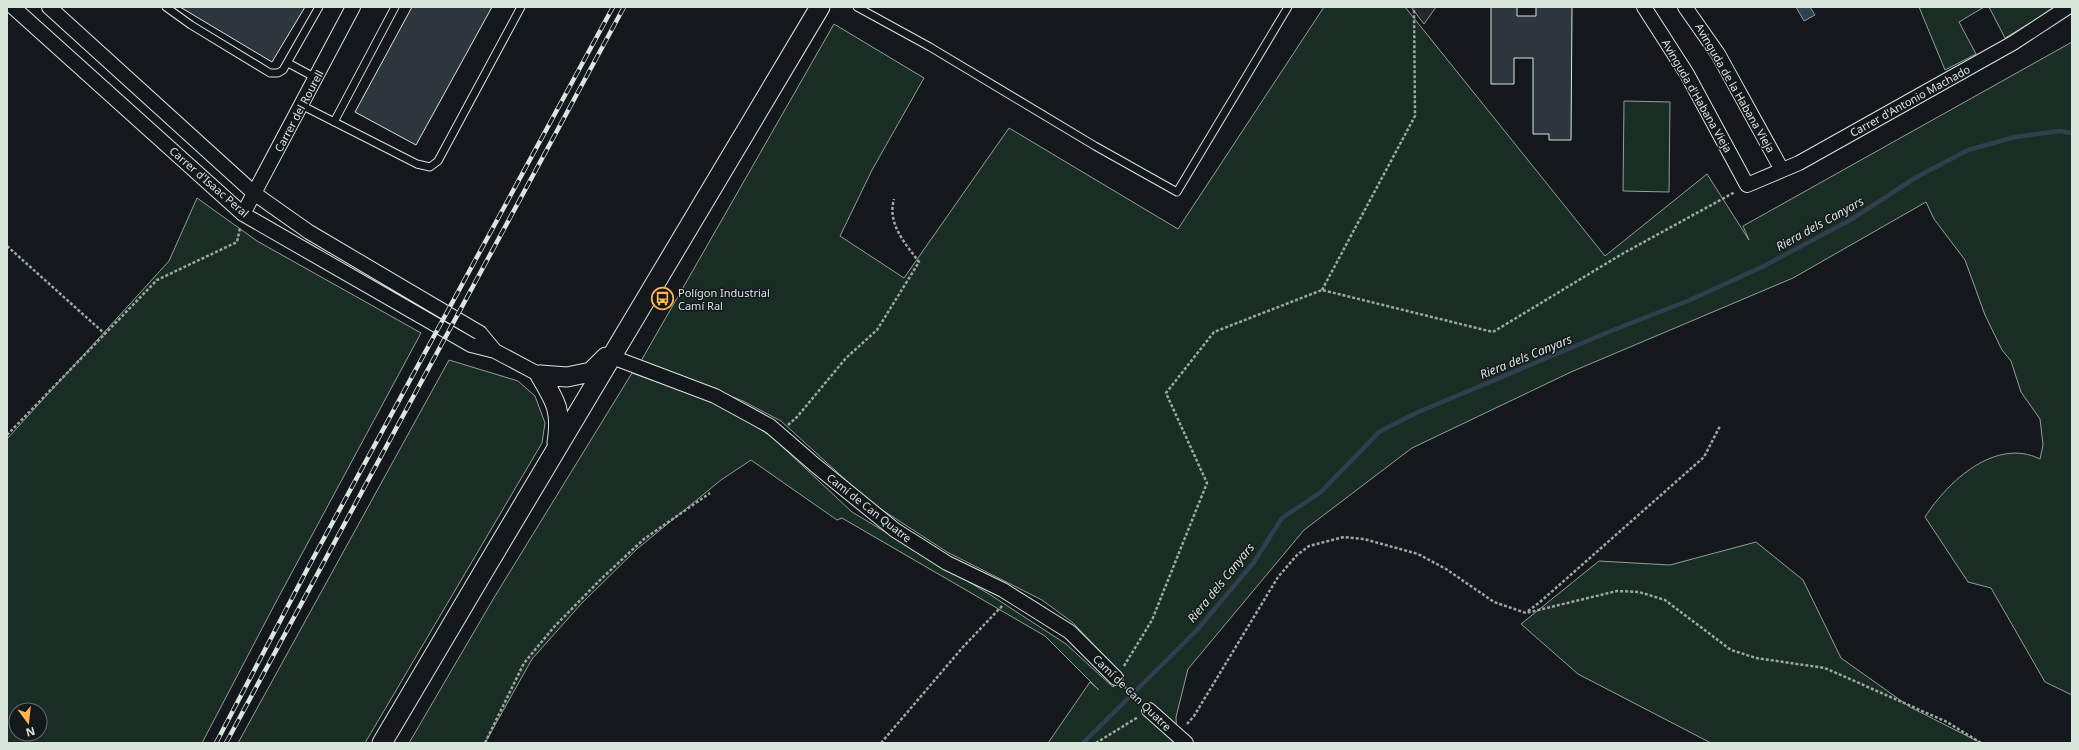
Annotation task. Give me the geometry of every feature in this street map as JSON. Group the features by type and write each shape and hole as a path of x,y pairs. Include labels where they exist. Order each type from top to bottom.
{"street":[{"name":"Carrer d'Isaac Peral","path":"13,7 243,214 471,345 495,351 540,375"},
{"name":"Carrer d'Isaac Peral","path":"49,7 255,194 309,232 480,333 495,351"},
{"path":"382,743 557,446 820,7"},
{"name":"Avinguda d'Habana Vieja","path":"1644,7 1687,74 1747,185"},
{"name":"Avinguda de la Habana Vieja","path":"1685,7 1718,54 1782,170"},
{"name":"Carrer d'Antonio Machado","path":"1747,185 1799,163 2013,43 2068,7"},
{"name":"Carrer del Rourell","path":"243,214 316,78 349,8"},
{"path":"540,375 567,377 591,372 615,351"},
{"name":"Camí de Can Quatre","path":"615,351 715,396 770,426 895,530 946,563 1012,596 1070,632 1116,678"},
{"path":"540,375 555,400 560,422 557,446"},
{"name":"Camí de Can Quatre","path":"1149,710 1182,739"}],"lane":[{"path":"166,7 191,25 270,73 278,73 288,63 319,7"},
{"path":"334,122 395,7"},
{"path":"302,105 417,164 430,167 438,161 520,7"},
{"path":"857,7 930,47 1095,146 1178,192 1288,7"},
{"path":"288,63 316,78"}],"path":[{"path":"1322,290 1415,116 1414,7"},
{"path":"1116,678 1152,620 1207,484 1166,393 1214,332 1322,290 1493,332 1622,254 1747,185"},
{"path":"778,432 797,417 846,358 877,330 919,262 898,233 891,211 894,199"},
{"path":"7,435 157,280 237,242 243,214"},
{"path":"7,246 105,334"},
{"path":"1526,613 1704,457 1720,426"},
{"path":"485,743 524,663 554,626 644,539 710,493"},
{"path":"1182,739 1194,716 1278,577 1297,555 1309,546 1344,537 1364,539 1418,554 1446,569 1494,602 1526,613 1617,591 1639,592 1665,600 1731,650 1756,658 1825,668 1947,722 1981,743"},
{"path":"882,743 963,647 1012,596"},
{"name":"Camí de Can Quatre","path":"1116,678 1149,710"},
{"path":"1096,743 1149,710"}],"green space":[{"path":"1324,7 1405,7 1605,256 1707,174 1749,240 1743,226 2072,42 2072,695 2045,682 1991,588 1968,582 1925,517 1946,490 1975,466 1990,458 2007,454 2023,454 2040,459 2043,445 2040,419 2021,392 2011,361 2002,350 1985,315 1965,260 1934,219 1926,202 1793,278 1571,372 1412,448 1304,530 1188,669 1176,717 1177,743 1048,743 1090,682 1099,690 1045,636 842,518 837,520 751,460 721,480 637,549 582,603 532,659 485,743 409,743 495,596 632,373 724,406 772,437 852,512 989,594 1066,644 1113,687 1124,676 1072,622 1042,600 947,552 870,502 781,421 743,401 641,361 834,24 924,78 872,170 840,236 904,278 1009,128 1178,229"},
{"path":"1919,7 1984,7 1959,22 1976,54 1945,70"},
{"path":"1989,7 2057,7 2005,38"},
{"path":"1624,101 1670,102 1669,192 1623,191"},
{"path":"197,198 257,241 421,333 277,600 202,743 7,743 7,439 169,261"},
{"path":"449,360 518,381 535,396 545,423 542,443 365,743 238,743"},
{"path":"1756,542 1803,580 1841,658 1910,707 1981,743 1711,743 1578,674 1521,624 1599,561 1670,565"}],"shaded area":[{"path":"1411,7 1436,7 1424,24"}],"water":[{"path":"1796,7 1810,7 1815,15 1804,21"}],"building":[{"path":"180,7 305,7 272,62"},
{"path":"412,7 492,7 416,145 355,112"},
{"path":"1491,7 1517,7 1517,16 1536,16 1536,7 1572,7 1571,140 1549,140 1549,134 1533,134 1533,58 1514,58 1514,84 1491,84"}],"waterway":[{"name":"Riera dels Canyars","path":"1083,743 1197,630 1254,562 1282,518 1321,492 1379,432 1416,413 1611,331 1690,300 1762,267 1852,219 1915,178 1968,150 2015,137 2060,131 2072,133"}],"railway":[{"path":"216,743 310,564 613,7"},
{"path":"226,743 624,7"}],"place":[{"name":"Polígon Industrial Camí Ral","path":"663,299"}]}
